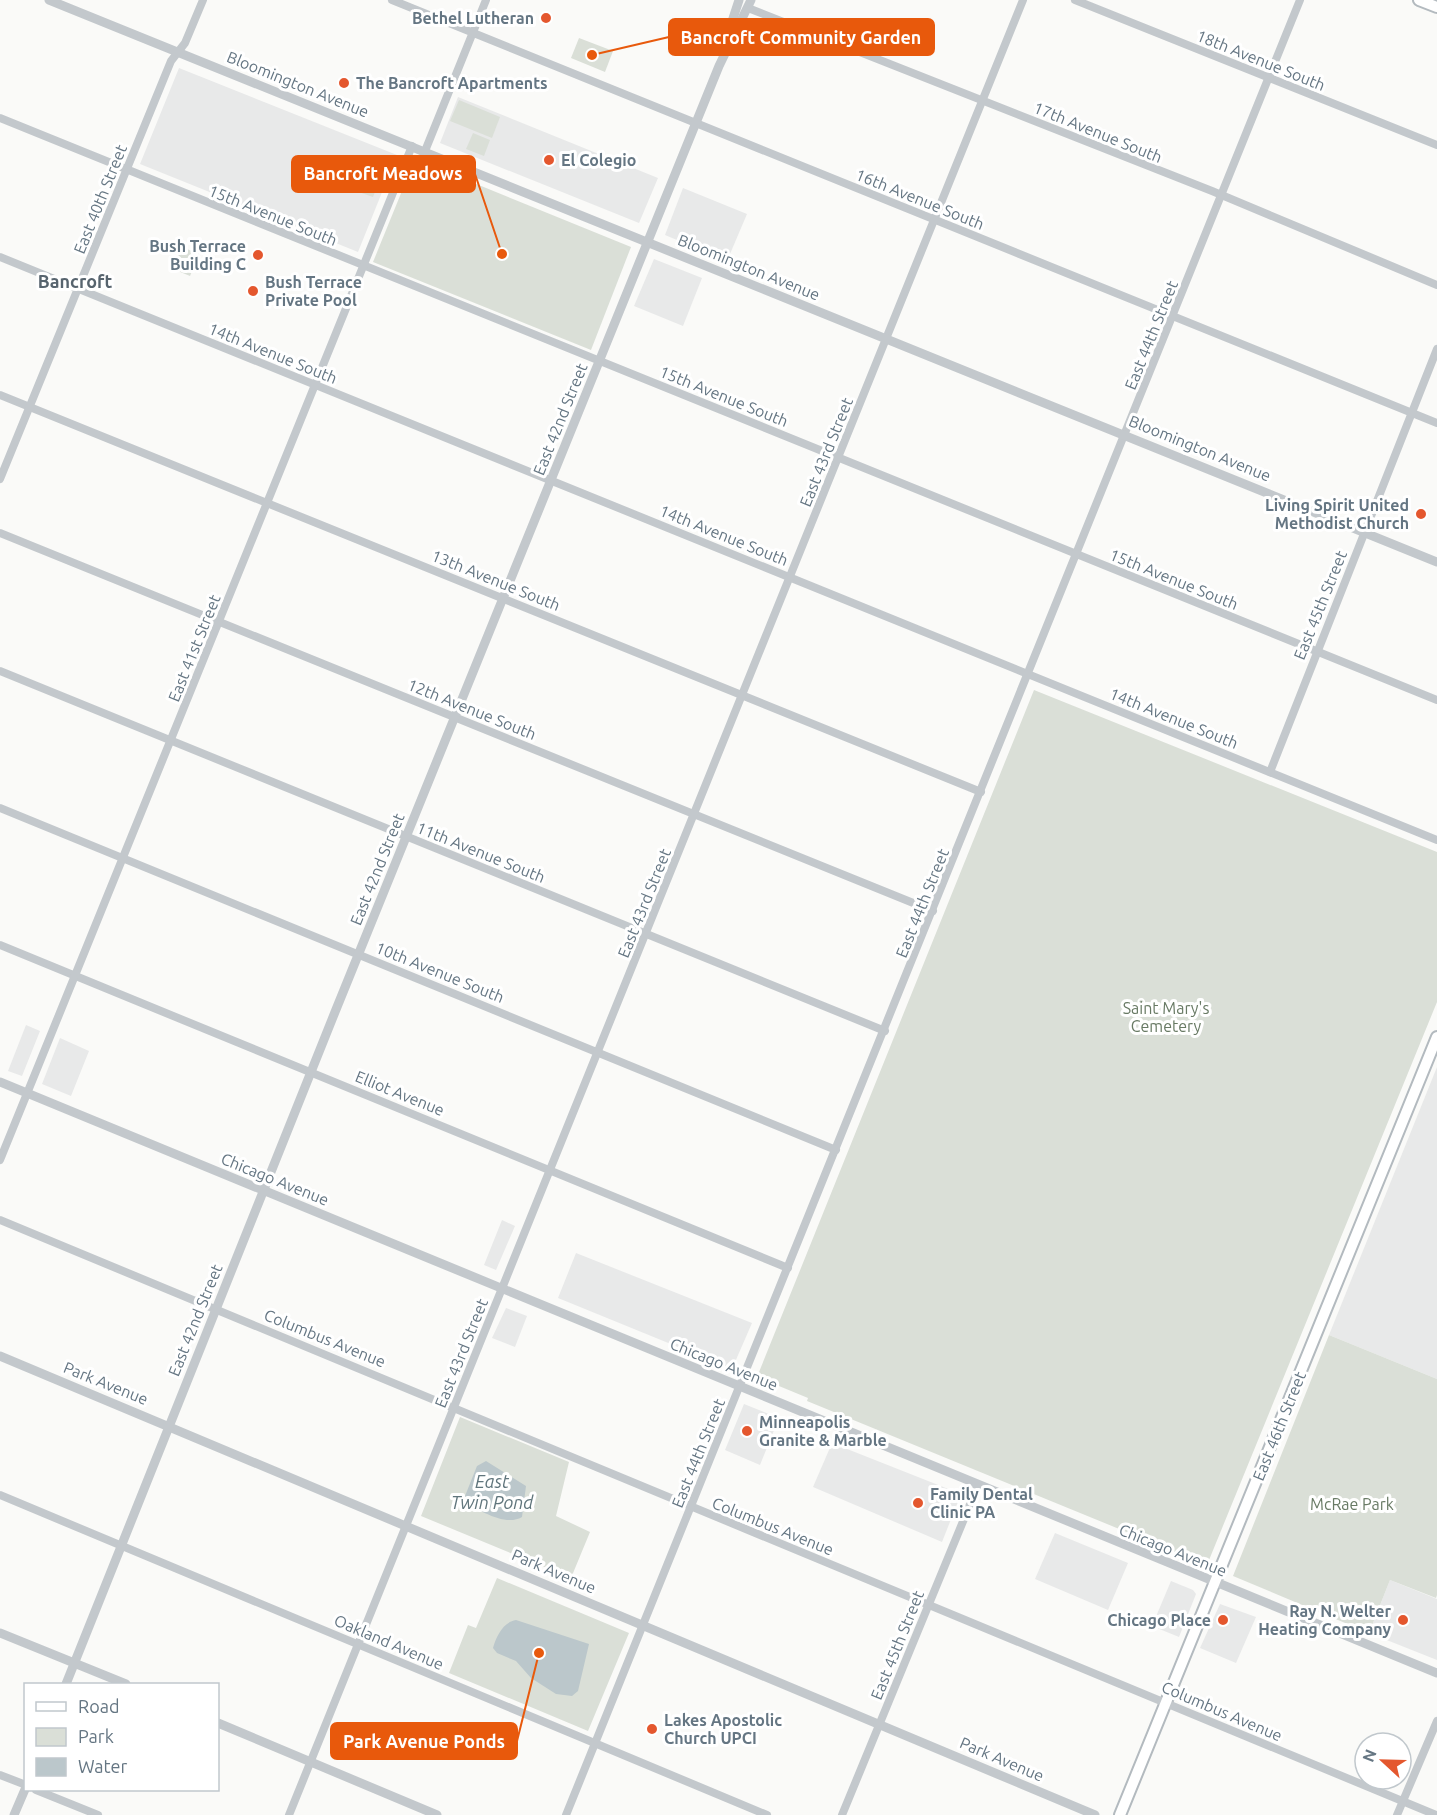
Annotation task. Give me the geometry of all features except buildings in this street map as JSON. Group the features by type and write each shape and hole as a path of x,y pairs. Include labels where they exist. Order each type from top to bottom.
{"main road":[{"path":"1419,0 1437,7"},
{"name":"East 46th Street","path":"1120,1815 1437,1037"}],"street":[{"name":"Bloomington Avenue","path":"49,0 1126,434 1437,562"},
{"name":"East 40th Street","path":"0,479 171,61 185,43 203,0"},
{"name":"16th Avenue South","path":"392,0 1437,423"},
{"path":"425,151 486,0"},
{"name":"East 43rd Street","path":"289,1815 1023,0"},
{"name":"18th Avenue South","path":"1075,0 1437,145"},
{"name":"East 44th Street","path":"566,1815 885,1031 1300,0"},
{"name":"East 42nd Street","path":"719,66 735,1"},
{"name":"17th Avenue South","path":"750,4 1222,195 1437,285"},
{"name":"East 42nd Street","path":"66,1683 168,1425 719,66 750,4"},
{"name":"15th Avenue South","path":"0,118 1437,700"},
{"name":"East 41st Street","path":"0,1160 412,146"},
{"name":"14th Avenue South","path":"0,257 1437,840"},
{"name":"East 45th Street","path":"1270,772 1437,349"},
{"name":"13th Avenue South","path":"0,395 981,792"},
{"name":"12th Avenue South","path":"0,533 933,911"},
{"name":"11th Avenue South","path":"0,671 885,1031"},
{"name":"10th Avenue South","path":"0,808 360,953 836,1150"},
{"name":"Elliot Avenue","path":"0,945 788,1268"},
{"name":"Chicago Avenue","path":"0,1082 1437,1673"},
{"name":"Columbus Avenue","path":"0,1220 454,1406 691,1507 1436,1815"},
{"name":"Park Avenue","path":"0,1356 1095,1815"},
{"name":"East 45th Street","path":"843,1815 978,1485"},
{"name":"Oakland Avenue","path":"0,1495 121,1543 767,1815"},
{"path":"0,1633 124,1683"},
{"path":"1396,1815 1437,1721"},
{"path":"219,1723 437,1815"},
{"path":"0,1775 24,1785"},
{"path":"14,1815 24,1791"},
{"path":"38,1791 98,1815"}],"shaded area":[{"path":"179,68 397,155 358,252 140,164"},
{"name":"El Colegio","path":"458,97 658,178 639,223 440,143"},
{"path":"683,188 747,214 727,261 665,235"},
{"path":"654,259 702,278 683,326 634,306"},
{"path":"26,1025 40,1031 22,1076 8,1071"},
{"path":"60,1038 89,1051 71,1096 42,1084"},
{"path":"1437,1067 1437,1379 1329,1335"},
{"path":"502,1220 515,1226 496,1270 484,1265"},
{"path":"576,1253 752,1323 732,1369 558,1298"},
{"path":"506,1308 527,1316 515,1347 492,1338"},
{"path":"744,1404 779,1418 760,1465 725,1450"},
{"path":"832,1443 961,1494 942,1542 813,1487"},
{"path":"1055,1533 1128,1563 1108,1610 1035,1579"},
{"path":"1390,1580 1437,1599 1437,1660 1369,1633"},
{"path":"1171,1581 1193,1590 1196,1594 1179,1637 1152,1626"},
{"path":"1220,1604 1256,1617 1236,1663 1200,1648"}],"green space":[{"path":"579,38 613,51 605,72 571,58"},
{"path":"459,100 500,117 492,138 450,121"},
{"path":"473,133 490,140 484,156 466,149"},
{"path":"415,159 631,247 591,350 373,262"},
{"path":"363,164 383,172 373,197 353,190"},
{"path":"182,247 199,254 190,276 173,269"},
{"name":"Saint Mary's Cemetery","path":"1034,690 1437,852 1437,1002 1207,1565 807,1401 808,1398 757,1377"},
{"name":"McRae Park","path":"1329,1335 1437,1379 1437,1595 1436,1598 1390,1580 1369,1633 1233,1576"},
{"path":"460,1417 569,1462 556,1516 590,1532 571,1578 421,1516"},
{"path":"497,1578 629,1633 588,1731 449,1673 468,1625 476,1628"}],"water":[{"name":"East Twin Pond","path":"486,1461 526,1486 522,1517 515,1520 500,1519 463,1501 477,1466"},
{"path":"516,1620 589,1644 578,1691 572,1696 556,1694 531,1678 516,1661 497,1653 493,1648 504,1627"}],"place":[{"name":"Bethel Lutheran","path":"546,18"},
{"name":"Bancroft Community Garden","path":"592,55"},
{"name":"The Bancroft Apartments","path":"344,83"},
{"name":"El Colegio","path":"549,160"},
{"name":"Bancroft Meadows","path":"502,254"},
{"name":"Bush Terrace Building C","path":"258,255"},
{"name":"Bush Terrace Private Pool","path":"253,291"},
{"name":"Living Spirit United Methodist Church","path":"1421,514"},
{"name":"Minneapolis Granite & Marble","path":"747,1431"},
{"name":"Family Dental Clinic PA","path":"918,1503"},
{"name":"Chicago Place","path":"1223,1620"},
{"name":"Ray N. Welter Heating Company","path":"1403,1620"},
{"name":"Park Avenue Ponds","path":"539,1653"},
{"name":"Lakes Apostolic Church UPCI","path":"652,1729"}],"district":[{"name":"Bancroft","path":"75,282"}]}
